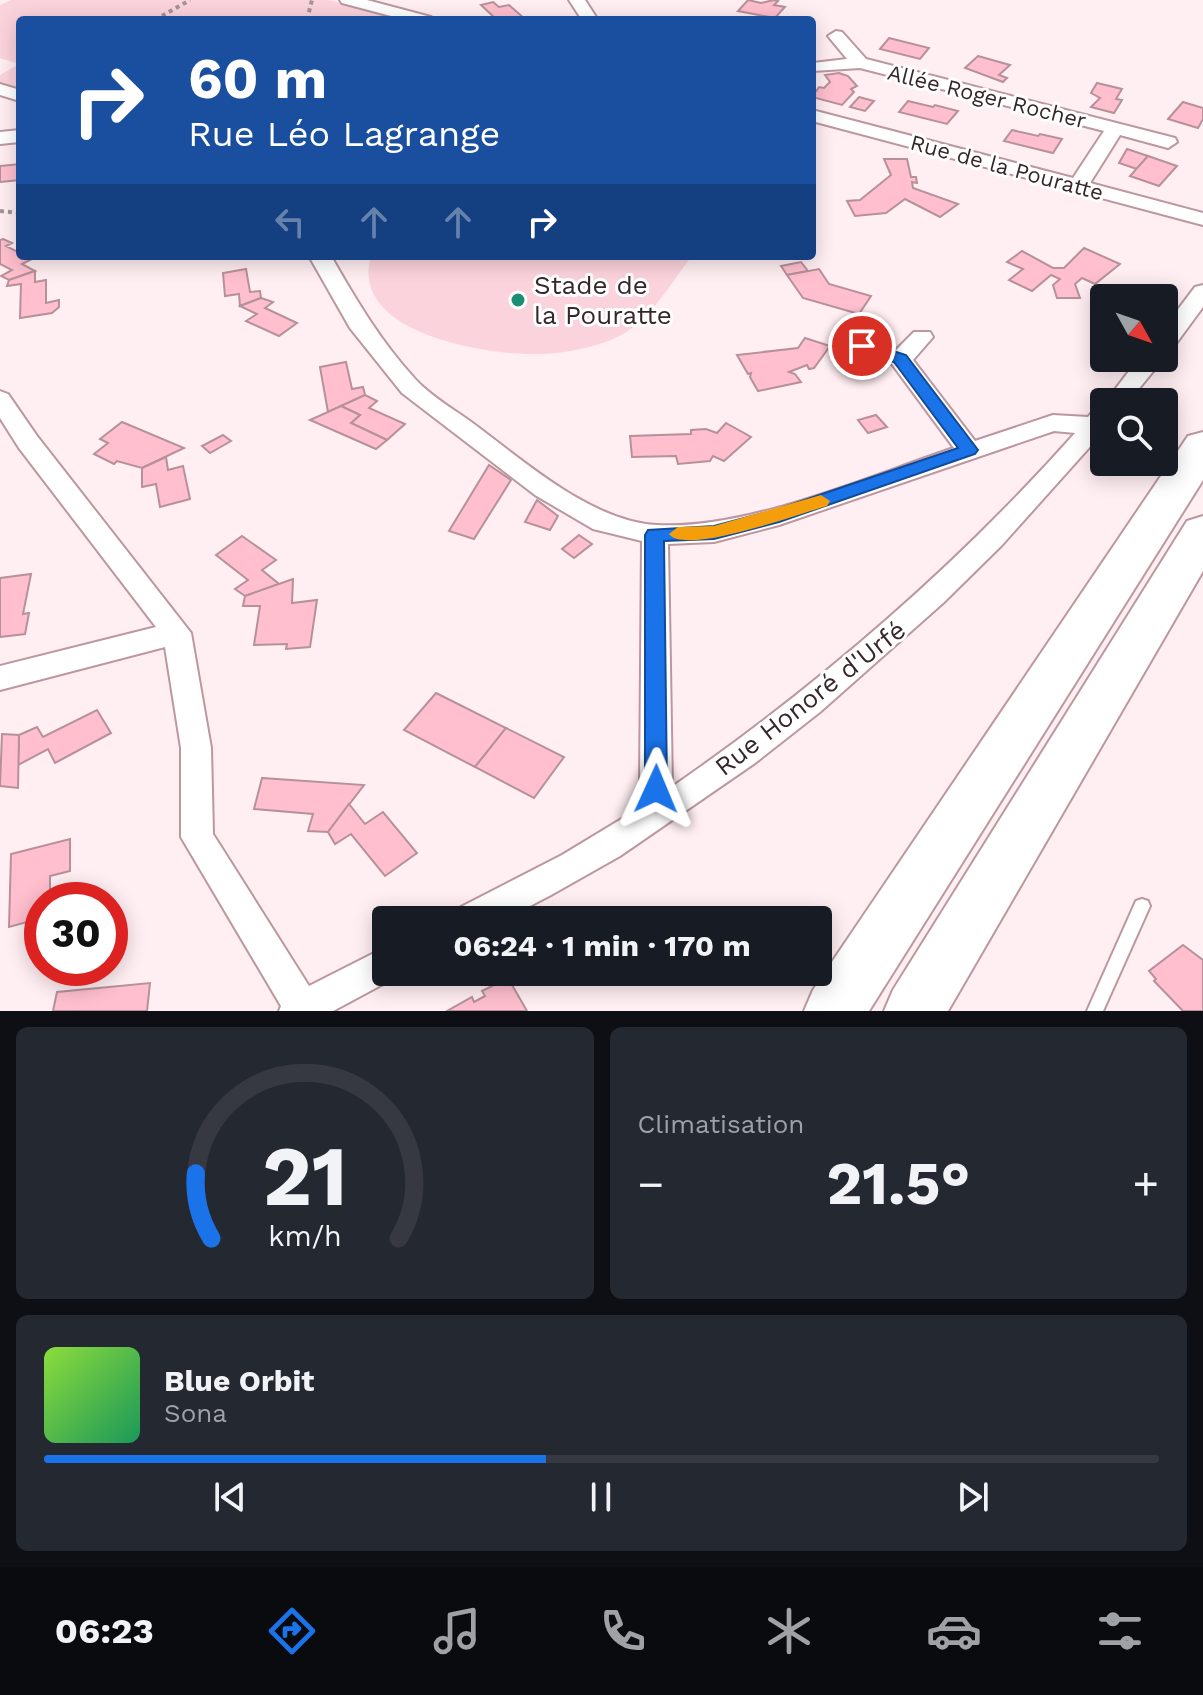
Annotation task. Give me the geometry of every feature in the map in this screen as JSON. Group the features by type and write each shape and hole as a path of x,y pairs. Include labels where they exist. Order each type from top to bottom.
{"highway":[{"path":"834,1011 1203,446"},
{"path":"914,1011 1057,769 1203,532"},
{"path":"948,1011 1057,769"}],"street":[{"path":"348,0 410,16"},
{"name":"Allée Roger Rocher","path":"836,36 860,63"},
{"name":"Allée Roger Rocher","path":"819,67 860,63 1168,142"},
{"name":"Rue de la Pouratte","path":"816,116 1203,219"},
{"name":"Allée Roger Rocher","path":"1078,186 1115,128"},
{"path":"322,260 361,328 410,388 544,489 602,522 655,535 714,532 779,516 1053,423 1090,421"},
{"path":"1178,325 1203,292"},
{"path":"900,359 922,337"},
{"path":"862,346 900,359 969,450"},
{"path":"1127,388 1140,372"},
{"path":"0,399 28,442 177,633 196,748 197,837 299,1010 372,971"},
{"name":"Rue Honoré d'Urfé","path":"495,906 605,848 794,716 915,615 1090,430"},
{"path":"655,535 656,789 660,812"},
{"path":"0,678 177,633"}],"lane":[{"path":"1095,1011 1142,906"}],"path":[{"path":"162,16 190,0"}],"shaded area":[{"path":"11,0 329,0 391,16 16,16 16,63 0,58 0,5"},
{"path":"16,66 16,87 0,82 0,75"},
{"name":"Stade de la Pouratte","path":"371,260 689,260 648,314 626,333 587,347 542,354 490,350 428,335 401,322 381,304 370,283"}],"building":[{"path":"748,0 761,3 774,0 778,1 774,5 785,7 777,16 738,11"},
{"path":"493,2 499,7 509,5 522,16 493,16 481,5"},
{"path":"889,38 929,48 920,59 880,49"},
{"path":"978,56 1010,65 999,75 1007,78 1003,82 965,68"},
{"path":"839,73 848,76 857,86 851,89 854,92 842,105 816,98 819,87 824,88 830,82 825,75"},
{"path":"1097,83 1122,89 1116,99 1122,100 1114,113 1091,107 1100,98 1091,93"},
{"path":"859,97 874,101 865,111 850,107"},
{"path":"908,101 958,111 947,124 899,112"},
{"path":"1183,102 1203,108 1203,119 1198,128 1168,119"},
{"path":"1012,130 1062,139 1053,153 1004,141"},
{"path":"1127,149 1148,156 1137,169 1119,163"},
{"path":"1148,156 1177,166 1159,186 1130,176"},
{"path":"884,159 907,159 911,177 916,177 917,183 912,182 913,188 958,204 940,217 905,199 886,213 855,216 847,201 860,200 891,175"},
{"path":"16,164 16,180 0,182 0,166"},
{"path":"0,240 12,243 6,246 16,251 16,260 30,260 22,264 35,271 9,280 1,276 12,270 0,264"},
{"path":"1084,248 1120,264 1095,284 1082,278 1075,284 1080,298 1057,298 1053,285 1060,279 1051,275 1032,291 1009,280 1023,269 1007,262 1022,251 1053,268 1064,268"},
{"path":"801,262 808,271 787,275 781,266"},
{"path":"246,269 250,292 260,291 261,298 240,306 239,294 225,296 223,273"},
{"path":"819,269 829,284 871,296 859,314 803,298 787,275"},
{"path":"35,271 35,282 46,280 46,303 59,300 59,307 52,313 20,318 21,284 7,286 9,280"},
{"path":"261,298 273,302 265,308 297,323 279,336 246,321 257,314 240,306"},
{"path":"805,338 830,346 814,368 809,369 807,365 789,372 801,382 758,391 751,373 748,374 737,355 798,348"},
{"path":"346,362 352,389 363,387 365,395 328,412 320,367"},
{"path":"365,395 377,401 369,408 405,424 387,440 351,423 360,415 341,406"},
{"path":"341,406 360,415 351,423 387,440 376,449 310,420"},
{"path":"876,415 887,427 868,433 858,420"},
{"path":"122,422 184,448 142,468 117,461 114,464 94,454 108,443 100,439"},
{"path":"726,423 751,437 724,461 713,456 710,461 678,464 676,456 632,457 630,436 691,434 691,430 706,429 717,433"},
{"path":"223,435 231,441 210,453 202,446"},
{"path":"166,457 168,470 183,466 190,499 160,507 156,484 142,487 142,468"},
{"path":"489,465 511,480 474,539 449,531"},
{"path":"537,500 558,516 550,530 525,522"},
{"path":"579,535 592,544 574,558 562,549"},
{"path":"242,536 276,560 262,570 279,584 245,596 235,589 248,580 216,555"},
{"path":"31,574 23,614 29,613 25,634 0,637 0,578"},
{"path":"293,579 292,603 317,600 310,647 286,649 287,644 254,645 260,606 243,606 245,596"},
{"path":"436,693 506,728 475,767 404,730"},
{"path":"97,710 111,733 55,763 48,749 18,765 19,735 37,727 43,737"},
{"path":"506,728 564,757 534,798 475,767"},
{"path":"2,734 19,735 18,788 0,786"},
{"path":"262,778 364,785 328,832 308,831 313,814 254,809"},
{"path":"349,804 365,824 383,812 417,853 385,876 351,834 335,844 328,832"},
{"path":"70,839 70,871 50,876 50,882 24,882 24,923 9,927 11,854"},
{"path":"1183,945 1203,960 1203,1011 1183,1011 1154,981 1156,979 1149,971"},
{"path":"150,983 147,1011 53,1011 57,992"},
{"path":"492,986 513,986 527,1011 447,1011 472,997 474,1002 485,996 482,991"}],"slow traffic":[{"path":"678,534 714,532 779,516 821,501"}],"place":[{"name":"Stade de la Pouratte","path":"518,300"}],"route":[{"path":"656,789 655,535 714,532 779,516 969,450 900,359 862,346"}]}
